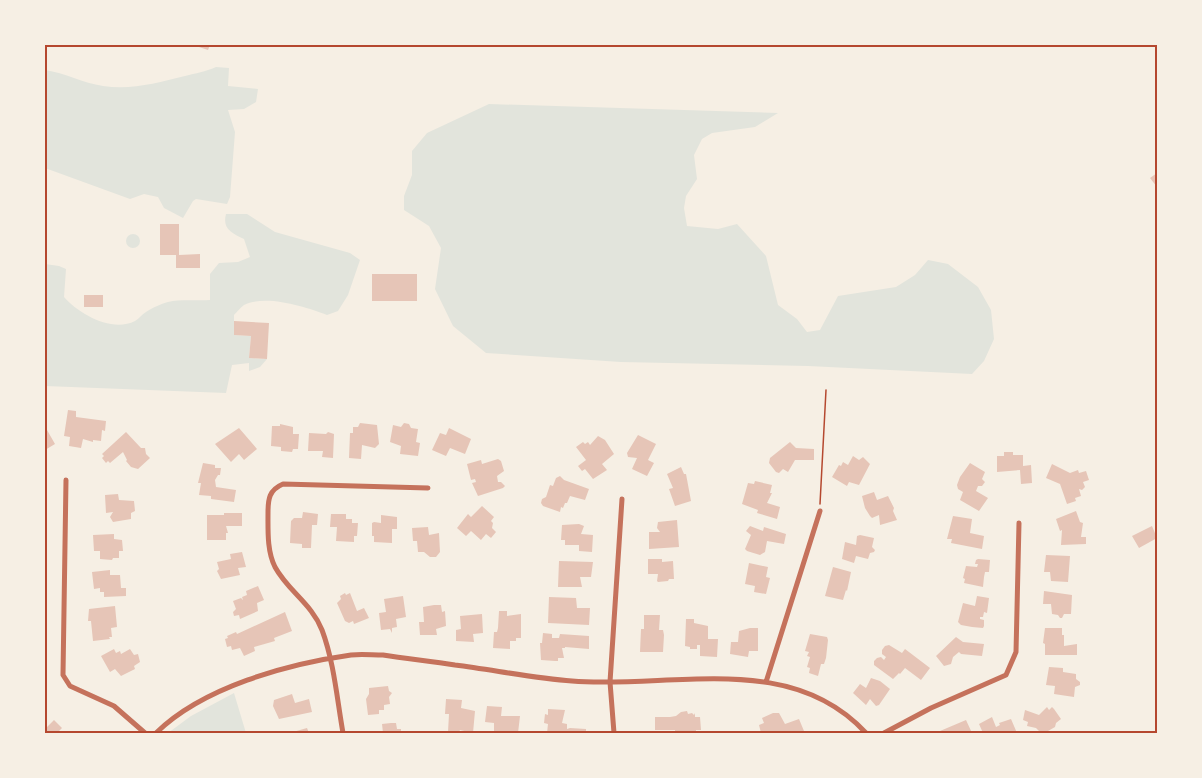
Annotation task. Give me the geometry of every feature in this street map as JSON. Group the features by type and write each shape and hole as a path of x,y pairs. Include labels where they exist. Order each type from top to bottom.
{"street":[{"path":"66,480 63,675 70,686 114,706 146,733"},
{"path":"343,733 330,660 322,631 316,618 285,581 273,561 268,540 270,494 283,484 428,488"},
{"path":"614,733 610,682 622,500"},
{"path":"766,682 820,511"},
{"path":"884,733 931,708 1006,675 1016,652 1019,523"},
{"path":"156,733 189,708 222,691 266,675 352,655 383,655 574,681 744,679 766,682 794,687 819,698 844,712 866,733"}],"path":[{"path":"820,511 826,390"}],"shaded area":[{"path":"216,67 229,68 228,86 258,89 256,102 244,109 228,110 235,132 230,197 227,204 196,199 183,218 164,208 158,197 144,194 130,199 45,168 45,70 96,85 124,87 154,83"},
{"path":"489,104 778,113 755,127 712,133 702,139 694,155 697,179 686,196 684,208 687,226 718,229 737,224 766,256 778,305 797,319 807,332 820,330 838,296 896,287 915,275 928,260 948,264 978,287 991,310 994,339 984,361 972,374 808,366 621,362 486,353 453,326 435,289 441,248 429,226 404,210 404,196 412,175 412,151 427,133"},
{"path":"226,214 247,214 275,232 350,253 360,260 348,295 338,311 327,315 297,305 274,301 244,305 234,315 234,335 251,336 249,358 267,359 260,367 249,371 249,363 232,365 226,393 45,386 45,264 66,269 64,297 78,310 106,323 126,324 168,302 210,300 210,274 219,263 238,262 250,257 244,239 227,227"},
{"path":"133,234 138,236 140,241 138,246 133,248 128,246 126,241 128,236"},
{"path":"234,693 246,733 168,733 191,716"}],"building":[{"path":"193,45 210,45 208,50"},
{"path":"1157,173 1157,187 1150,178"},
{"path":"160,224 179,224 179,255 200,254 200,268 176,268 176,255 160,255"},
{"path":"372,274 417,274 417,301 372,301"},
{"path":"84,295 103,295 103,307 84,307"},
{"path":"234,321 269,323 267,359 249,358 251,336 234,335"},
{"path":"68,410 76,411 76,417 106,421 101,441 93,440 93,442 83,439 81,448 69,446 70,437 64,436"},
{"path":"360,423 377,425 379,444 375,448 362,445 361,459 349,458 350,433 353,433 353,427 358,427"},
{"path":"404,423 409,424 411,428 418,429 416,442 420,443 418,456 400,454 401,446 390,442 393,425 401,427"},
{"path":"280,424 293,427 293,434 299,434 298,449 293,449 292,452 281,451 281,447 271,446 272,426 280,426"},
{"path":"239,428 257,449 244,460 239,454 231,462 215,444"},
{"path":"449,428 471,439 465,454 450,448 446,456 432,450 440,433 446,435"},
{"path":"47,430 55,444 45,450 45,431"},
{"path":"126,432 141,448 145,448 150,458 138,469 131,467 123,452 110,463 108,461 106,463 102,458 104,456 102,454"},
{"path":"328,432 334,434 333,458 322,457 323,451 308,451 309,433 326,434"},
{"path":"638,435 656,444 648,460 654,463 647,476 632,469 637,458 628,457 627,453"},
{"path":"598,436 605,440 614,454 602,464 607,470 593,479 585,469 582,471 578,466 586,460 576,447 583,442 585,444 588,442 590,445"},
{"path":"790,442 796,448 814,449 814,460 795,460 788,472 783,469 779,473 776,472 769,463 770,458"},
{"path":"1004,452 1023,455 1023,466 1031,465 1032,483 1021,484 1020,470 997,472 997,456 1004,456"},
{"path":"853,456 859,460 863,457 870,464 859,485 849,482 847,486 832,477 839,465 841,466 843,462 848,465"},
{"path":"498,459 504,471 497,476 498,482 505,486 478,496 472,483 476,482 475,479 471,480 467,464 481,460 482,464"},
{"path":"203,463 221,468 220,475 215,480 216,487 236,490 234,502 199,495 201,483 198,483"},
{"path":"970,463 985,472 982,479 985,482 982,486 978,486 976,491 988,498 979,511 960,500 963,492 958,489 957,485"},
{"path":"1052,464 1070,473 1078,470 1079,473 1086,471 1089,480 1083,482 1085,487 1082,490 1079,489 1081,496 1075,498 1076,501 1067,504 1060,484 1046,478"},
{"path":"681,467 686,474 691,501 675,506 669,489 673,488 667,474"},
{"path":"560,476 564,480 589,489 585,500 570,496 563,508 561,507 560,512 543,506 541,503 550,485 553,486 556,478"},
{"path":"755,481 772,485 770,493 772,493 767,503 780,507 777,519 757,513 758,510 742,504 748,483 754,484"},
{"path":"874,492 877,500 888,496 897,520 880,525 879,515 872,518 870,516 862,496"},
{"path":"118,494 119,500 134,501 135,511 131,513 131,519 113,522 110,517 113,512 106,513 105,495"},
{"path":"482,506 494,517 491,521 492,528 496,532 491,538 486,534 481,540 471,531 466,536 457,528 468,514 471,517"},
{"path":"1076,511 1080,522 1083,523 1081,537 1086,537 1086,544 1061,545 1062,530 1060,531 1056,519"},
{"path":"303,512 318,514 317,525 312,525 311,548 302,548 302,544 290,543 291,521 294,518 302,518"},
{"path":"224,513 242,513 242,526 226,526 228,533 226,533 226,540 207,540 207,515 224,515"},
{"path":"331,514 346,514 346,519 352,519 352,523 358,523 354,542 336,541 337,527 330,527"},
{"path":"381,515 397,517 397,529 392,529 392,543 374,542 372,523 381,523"},
{"path":"953,516 972,519 970,533 984,536 982,549 951,543 952,539 947,539"},
{"path":"677,520 679,547 649,549 649,532 660,532 657,528 658,522"},
{"path":"562,525 584,526 581,534 593,535 592,552 579,551 579,545 565,545 565,540 561,540"},
{"path":"750,526 763,531 764,527 786,534 784,544 767,541 765,552 760,555 747,551 745,549 751,535 746,531"},
{"path":"1152,526 1157,538 1139,548 1132,536"},
{"path":"428,527 429,535 439,533 440,552 436,557 418,552 417,541 413,541 412,528"},
{"path":"114,534 114,539 122,540 123,551 119,551 119,558 100,559 100,551 94,551 93,535"},
{"path":"857,536 874,538 872,547 874,552 870,553 868,559 856,556 854,563 842,559 845,542 856,545"},
{"path":"242,552 246,567 238,568 240,575 221,579 217,571 219,569 217,562 231,559 230,554"},
{"path":"1046,555 1070,556 1068,582 1051,581 1050,572 1044,572"},
{"path":"648,559 662,559 662,562 673,561 674,579 658,582 658,574 648,574"},
{"path":"978,559 990,560 989,572 985,572 983,587 964,583 963,578 966,566 977,567 978,564 975,564"},
{"path":"559,561 593,562 591,577 580,577 582,587 558,587"},
{"path":"749,563 768,567 766,577 770,578 766,594 754,592 755,586 745,584"},
{"path":"833,567 851,572 843,600 825,596"},
{"path":"110,570 110,575 120,575 121,588 126,588 126,596 104,597 104,592 100,592 100,588 94,589 92,572"},
{"path":"258,586 264,600 257,603 258,611 240,619 239,615 234,616 233,612 236,609 233,601 241,598 243,600 242,597 247,595 246,591"},
{"path":"1044,591 1072,595 1071,614 1064,614 1060,618 1052,614 1051,604 1043,604"},
{"path":"345,593 346,595 350,593 357,611 364,608 369,618 354,624 353,621 349,623 345,621 337,603 341,599 340,596"},
{"path":"403,596 406,617 396,619 397,627 392,628 392,633 390,629 381,630 379,613 386,612 384,599"},
{"path":"977,596 989,598 987,613 984,612 983,617 980,617 984,620 983,628 961,625 958,622 963,603 975,606"},
{"path":"549,597 576,598 577,608 590,608 589,625 548,623"},
{"path":"441,605 442,612 445,611 446,626 436,629 437,635 420,635 419,622 424,622 423,607"},
{"path":"115,606 117,627 111,628 112,637 93,641 91,621 88,621 89,609"},
{"path":"499,611 507,611 507,616 521,614 521,638 510,641 510,649 493,648"},
{"path":"285,612 292,631 274,638 275,641 254,647 255,651 244,656 240,648 232,650 231,646 227,647 225,639 228,638 227,636 236,632 237,634"},
{"path":"482,614 483,633 473,634 474,642 456,641 456,630 461,629 460,616"},
{"path":"644,615 660,615 659,630 663,630 664,635 663,652 640,652"},
{"path":"686,619 694,619 694,623 708,626 708,639 718,639 717,657 700,656 700,645 697,645 697,649 685,646"},
{"path":"758,628 758,651 749,651 748,657 730,654 731,642 738,642 739,631"},
{"path":"1045,628 1062,628 1064,646 1077,644 1077,655 1045,655 1045,644 1043,643"},
{"path":"543,633 552,634 552,638 559,638 560,634 589,636 589,649 565,647 562,648 564,658 558,658 558,661 541,660 540,643 542,643"},
{"path":"810,634 827,637 828,640 826,658 824,664 821,664 818,676 809,673 810,668 807,667 810,657 807,656 809,652 805,651"},
{"path":"956,637 963,642 984,644 982,656 959,652 953,657 951,664 944,666 936,656"},
{"path":"889,645 902,653 905,649 930,668 921,680 905,668 893,679 874,665 877,658 881,657 884,660 886,657 882,654 882,650"},
{"path":"114,649 116,653 120,651 121,654 130,649 134,655 138,654 140,662 134,666 135,669 121,676 115,669 110,672 101,656"},
{"path":"1049,667 1063,668 1063,672 1076,674 1080,685 1075,687 1074,697 1054,694 1055,686 1046,685"},
{"path":"871,678 880,681 890,689 876,706 870,699 866,705 853,693 860,684 866,688"},
{"path":"388,686 392,693 389,697 390,704 384,705 384,710 379,710 379,714 368,715 366,699 369,688"},
{"path":"292,694 295,703 309,699 312,712 279,719 273,706 274,700"},
{"path":"446,699 462,700 461,708 475,711 473,733 460,730 459,732 448,732 449,714 445,714"},
{"path":"487,706 502,707 501,716 520,716 518,733 494,733 494,723 485,722"},
{"path":"1047,707 1049,710 1052,707 1061,719 1055,727 1041,733 1036,728 1027,726 1028,722 1023,720 1025,710 1039,715"},
{"path":"548,709 565,710 562,723 567,724 567,729 586,729 586,733 547,733 548,724 544,723"},
{"path":"687,711 688,714 694,715 695,713 695,717 700,717 701,730 696,730 696,733 675,733 675,730 655,730 655,717 676,716"},
{"path":"779,713 785,724 799,719 804,731 761,733 759,725 764,723 762,718"},
{"path":"992,717 996,727 1000,725 999,723 1011,719 1017,733 983,733 979,724"},
{"path":"54,720 62,728 57,733 45,733 45,729"},
{"path":"966,720 972,733 942,733 940,731"},
{"path":"396,723 401,733 383,733 382,724"},
{"path":"307,728 309,733 293,733 293,732"}]}
